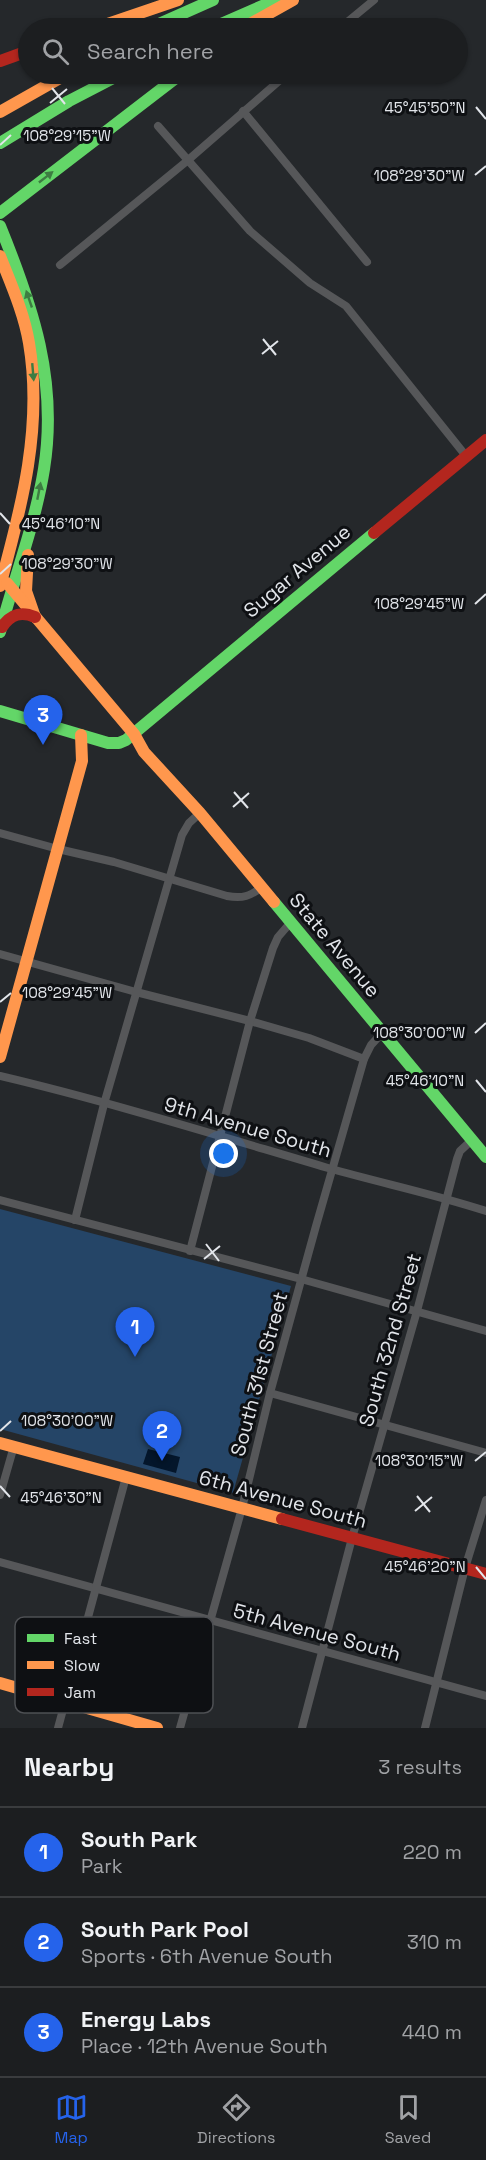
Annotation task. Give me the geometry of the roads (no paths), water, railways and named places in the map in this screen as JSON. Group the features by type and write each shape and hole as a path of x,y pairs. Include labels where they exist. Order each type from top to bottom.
{"main road":[{"path":"125,18 178,0"},
{"path":"172,18 213,0"},
{"path":"235,18 276,0"},
{"path":"260,18 293,0"},
{"path":"0,61 18,55"},
{"path":"0,112 49,84"},
{"path":"0,143 102,84"},
{"path":"0,213 168,84"},
{"path":"0,226 31,304 47,371 49,410 46,452 31,523 26,589 35,617"},
{"path":"0,256 23,318 32,353 34,379 33,441 3,581 0,631"},
{"name":"Sugar Avenue","path":"134,734 486,440"},
{"path":"3,581 31,523"},
{"path":"0,546 16,524"},
{"name":"State Avenue","path":"3,581 134,734 146,743 167,767 200,813 486,1157"},
{"path":"0,631 14,614 27,613 35,617"},
{"path":"0,711 100,741 119,743 134,734"},
{"path":"0,1057 82,761 81,735"},
{"path":"82,761 89,749 100,741"},
{"name":"6th Avenue South","path":"0,1443 486,1574"},
{"path":"0,1683 15,1687"},
{"path":"106,1713 157,1728"}],"street":[{"path":"352,18 374,0"},
{"path":"60,266 187,161 275,84"},
{"path":"243,111 367,262"},
{"path":"158,126 250,231 310,283 346,306 466,456"},
{"path":"75,1220 104,1104 182,835 189,823 200,813"},
{"path":"0,833 170,877 238,898 251,895 262,887"},
{"path":"190,1251 250,1021 273,948 278,937 291,922"},
{"path":"0,954 309,1038 364,1059"},
{"name":"South 31st Street","path":"211,1617 242,1508 301,1279 364,1059 371,1045 382,1033"},
{"name":"9th Avenue South","path":"0,1076 332,1169 447,1198 486,1211"},
{"name":"South 32nd Street","path":"302,1728 383,1424 417,1311 460,1151 472,1140"},
{"path":"0,1200 486,1330"},
{"path":"270,1393 486,1453"},
{"path":"0,1495 14,1446"},
{"path":"88,1617 126,1477"},
{"path":"425,1728 465,1568 486,1500"},
{"name":"5th Avenue South","path":"0,1562 196,1617"},
{"name":"5th Avenue South","path":"213,1622 486,1696"},
{"path":"58,1728 62,1713"},
{"name":"South 31st Street","path":"180,1728 184,1713"}],"place":[{"name":"Energy Labs","path":"43,745"},
{"name":"South Park","path":"135,1357"},
{"name":"South Park Pool","path":"162,1461"}]}
